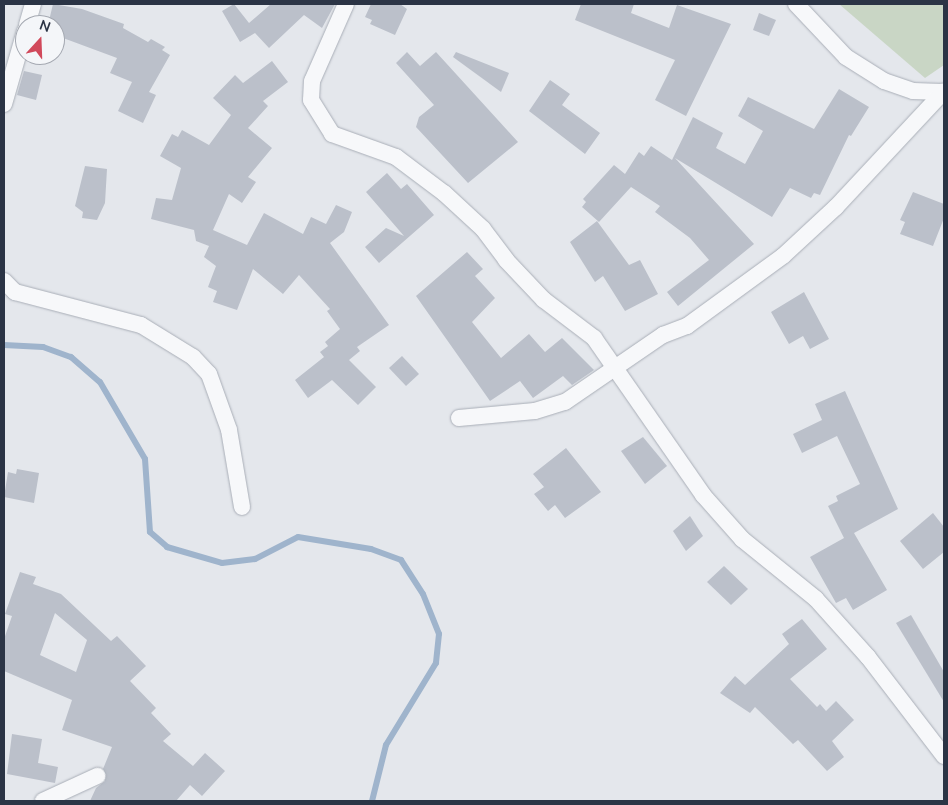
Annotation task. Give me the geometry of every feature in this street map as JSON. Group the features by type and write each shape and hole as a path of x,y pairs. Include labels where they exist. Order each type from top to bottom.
{"street":[{"path":"346,4 312,81 311,100 332,134 396,157 444,193 483,229 506,260 544,300 594,338 618,369 703,495 742,539 816,599 868,657 944,756"},
{"path":"796,4 846,57 884,81 913,91 943,91"},
{"path":"4,104 15,65"},
{"path":"459,418 546,408 565,402 618,369 664,335 688,326 783,256 836,207 943,91"},
{"path":"4,281 15,292 141,325 193,357 208,374 229,430 242,507"},
{"path":"44,801 97,776"}],"green space":[{"path":"839,4 944,4 944,65 925,78"}],"building":[{"path":"53,4 82,9 124,24 123,28 148,42 151,39 165,47 162,50 170,55 149,92 156,95 143,123 118,111 132,82 110,73 117,58 65,39 65,15 50,15"},
{"path":"234,4 249,23 271,4 335,4 322,28 304,15 269,48 255,33 240,42 222,11"},
{"path":"371,4 400,4 407,9 395,35 370,24 372,20 365,17"},
{"path":"581,4 634,4 631,13 669,28 677,5 731,24 686,116 655,100 675,60 575,20"},
{"path":"759,13 776,20 769,36 753,30"},
{"path":"407,52 420,66 436,52 518,142 468,183 416,127 419,117 434,105 396,63"},
{"path":"456,52 509,73 501,92 453,57"},
{"path":"272,61 288,82 263,101 268,106 248,128 272,148 248,177 256,182 242,203 229,194 213,230 247,245 264,213 303,234 311,217 326,224 336,205 352,212 344,232 330,243 389,325 357,347 360,351 349,360 376,387 358,405 332,380 308,398 295,380 324,357 320,352 328,346 325,342 340,329 327,311 330,309 299,275 283,294 253,269 237,310 213,302 217,291 208,287 216,266 204,257 209,246 196,241 194,230 151,219 156,198 172,200 181,168 160,156 172,134 178,137 182,130 209,145 231,115 213,98 235,75 243,83"},
{"path":"24,71 42,75 36,100 17,95"},
{"path":"550,80 570,94 562,105 600,133 585,154 529,111"},
{"path":"839,89 869,107 851,136 849,135 820,195 814,193 811,198 790,188 772,217 675,158 754,244 678,306 667,292 709,260 690,238 655,212 660,206 631,187 599,222 582,207 586,202 583,199 614,165 625,174 639,152 644,156 651,146 672,160 693,117 723,133 716,148 745,164 763,131 738,116 748,97 814,129"},
{"path":"85,166 107,169 105,203 97,220 82,218 83,212 75,206"},
{"path":"387,173 401,189 407,184 434,215 379,263 365,247 386,228 404,236 366,192"},
{"path":"913,192 944,204 944,218 933,246 900,234 905,222 900,220"},
{"path":"597,221 629,265 640,260 658,294 625,311 603,276 595,282 570,242"},
{"path":"467,252 483,269 475,276 495,298 472,322 501,358 529,334 545,352 562,338 594,370 572,385 563,376 533,398 520,381 490,401 416,296"},
{"path":"804,292 829,339 810,349 803,336 789,344 771,312"},
{"path":"402,356 419,374 406,386 389,368"},
{"path":"845,391 898,509 854,533 887,590 853,610 846,598 836,603 810,557 844,538 828,506 838,501 836,496 860,484 837,436 802,453 793,434 822,420 815,404"},
{"path":"643,437 667,466 645,484 621,451"},
{"path":"566,448 601,492 565,518 555,505 548,511 534,494 544,487 533,474"},
{"path":"17,469 39,473 34,503 4,497 8,472 16,474"},
{"path":"933,513 944,527 944,552 923,569 900,541"},
{"path":"690,516 703,536 686,551 673,531"},
{"path":"724,566 748,589 731,605 707,582"},
{"path":"20,572 36,577 33,584 61,594 111,641 117,636 146,666 130,681 156,708 151,713 171,734 163,741 193,766 205,753 225,771 202,796 190,785 176,801 90,801 96,788 105,781 103,769 112,747 62,730 72,700 4,671 4,639 12,616 5,614","holes":["55,613 87,640 76,672 40,655"]},
{"path":"911,615 944,672 944,702 896,623"},
{"path":"802,619 827,649 790,679 817,707 820,704 826,711 836,701 854,720 832,741 844,757 827,771 798,740 793,744 755,707 750,713 720,693 735,676 745,685 789,644 782,634"},
{"path":"12,734 42,739 38,763 58,767 55,783 7,774"}],"waterway":[{"path":"4,345 43,347 71,357 100,382 145,459 150,532 167,547 222,563 255,559 298,537 371,549 401,560 423,594 439,634 436,663 386,745 372,801"}]}
